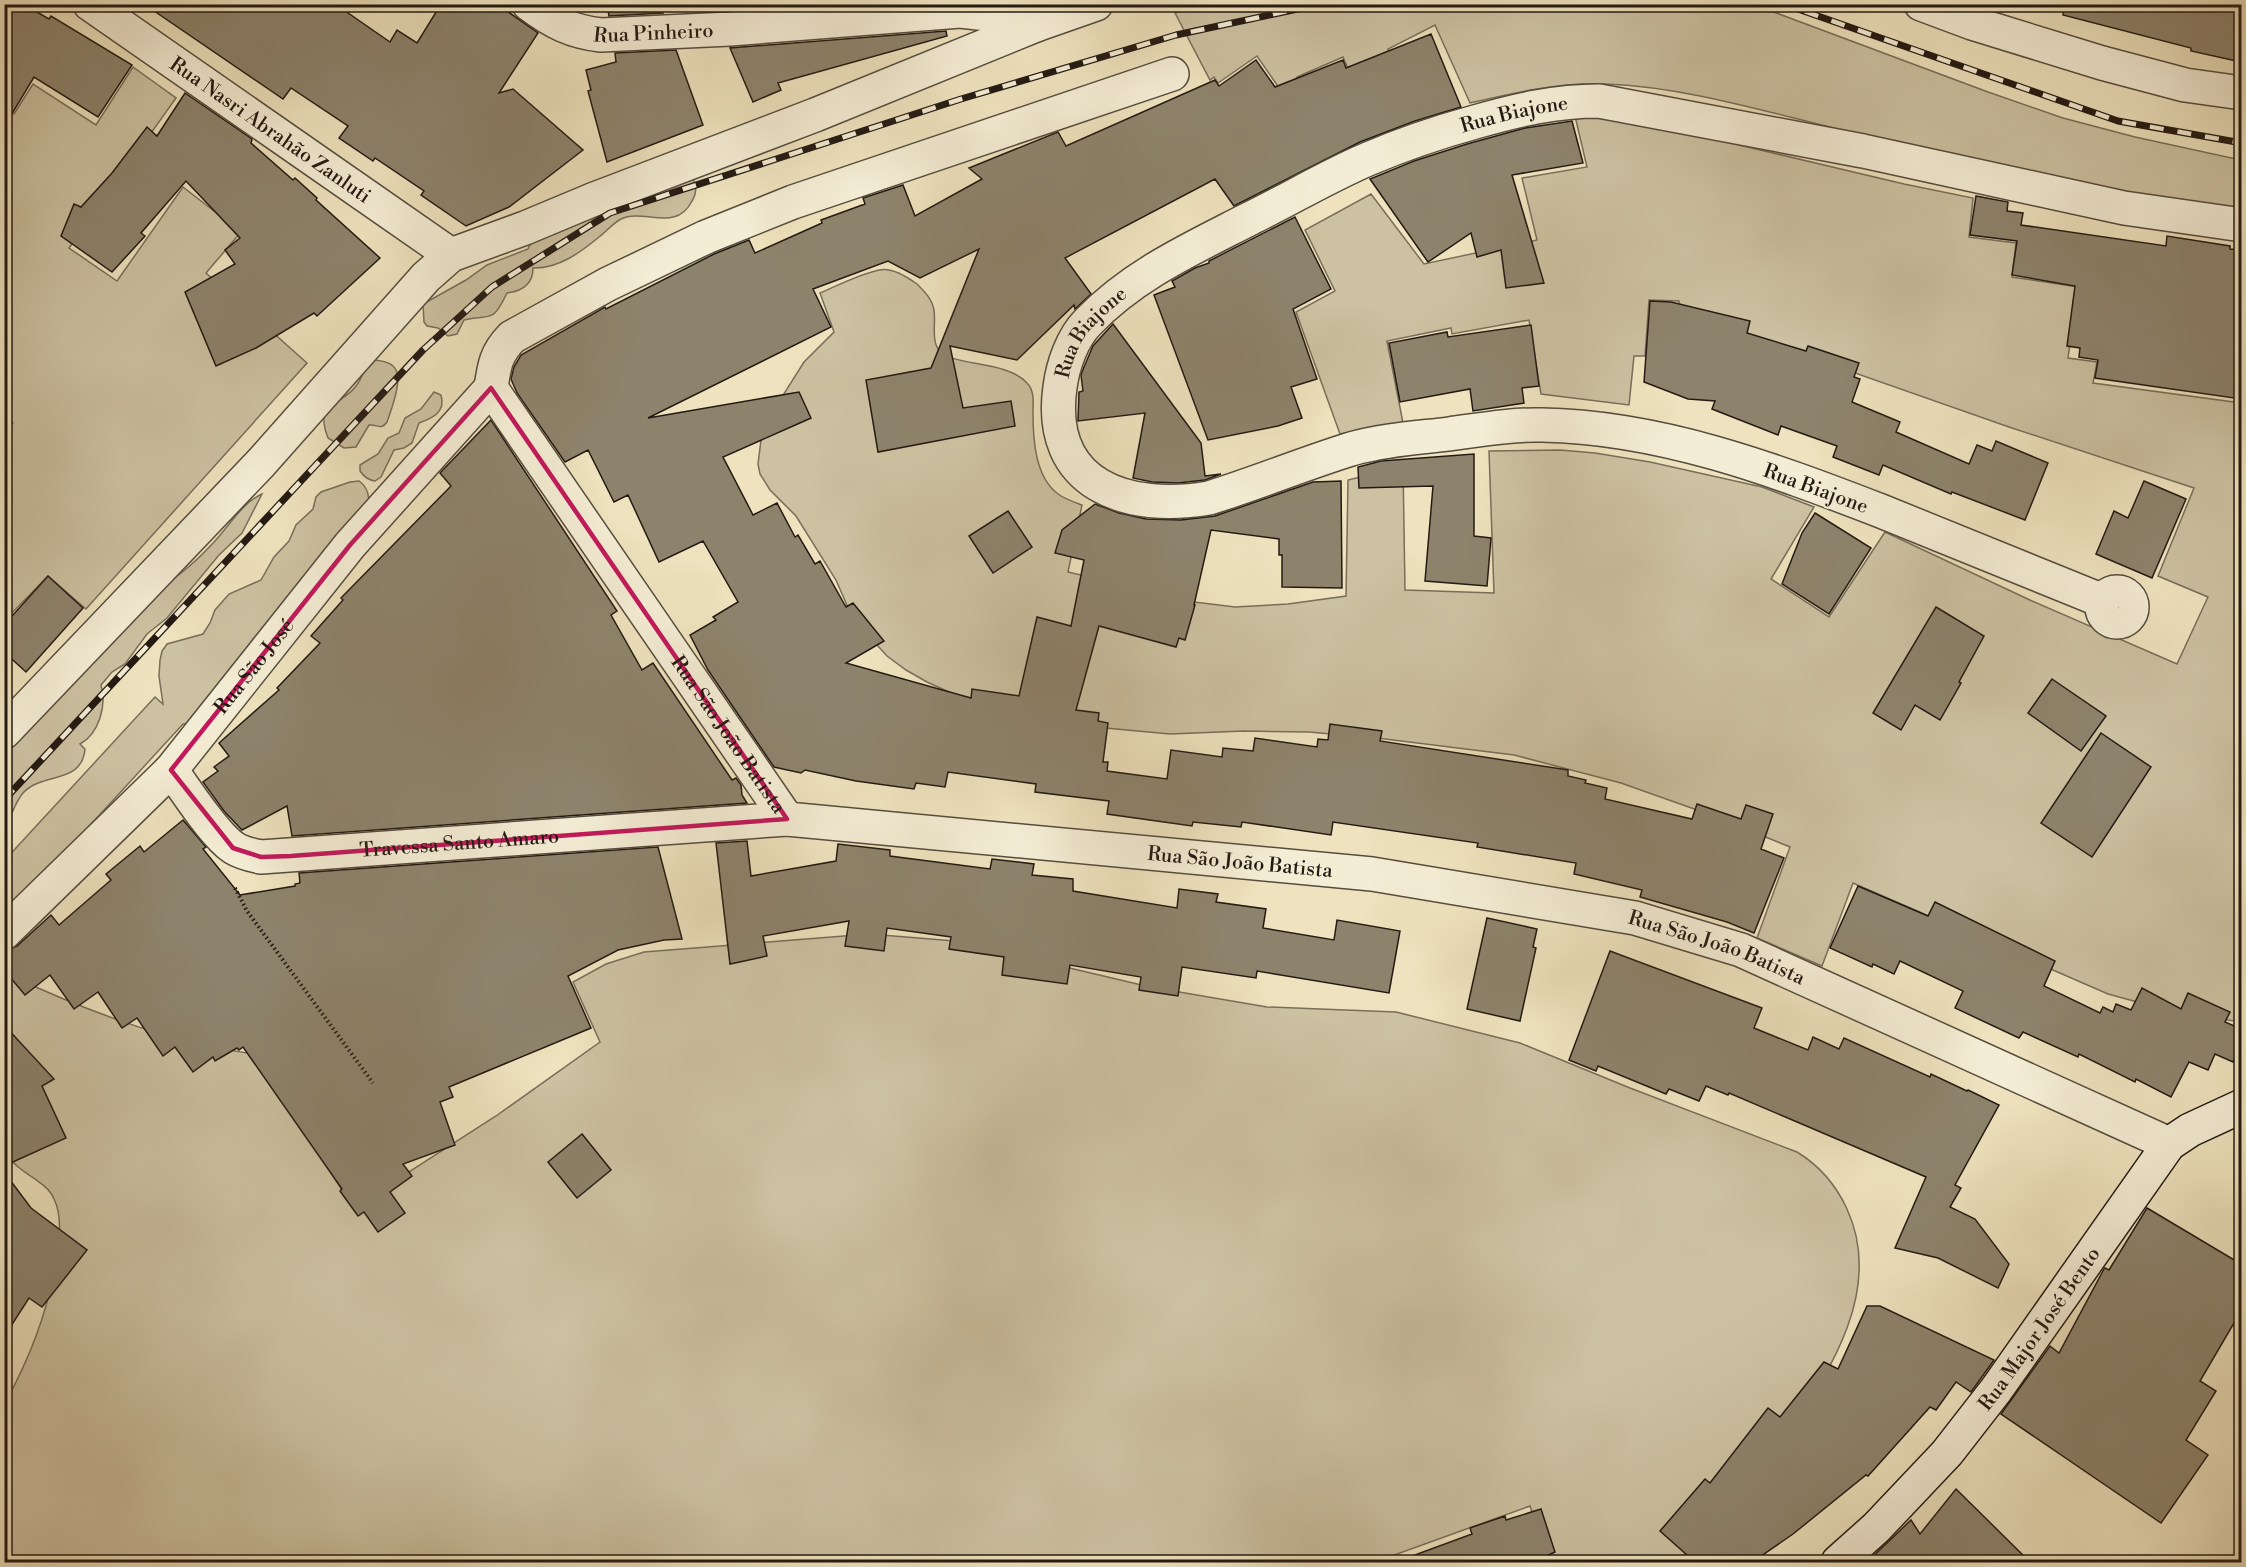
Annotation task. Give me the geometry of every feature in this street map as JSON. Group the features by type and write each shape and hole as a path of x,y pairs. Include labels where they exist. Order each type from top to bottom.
{"street":[{"name":"Rua Nasri Abrahão Zanluti","path":"90,4 451,255"},
{"name":"Rua Pinheiro","path":"530,4 564,28 601,35 730,29 960,11 997,15 1036,25"},
{"path":"4,732 260,464 426,276 451,255 815,115 1036,25 1096,4"},
{"path":"1921,4 2102,63 2185,85 2241,93"},
{"path":"491,388 495,364 501,348 513,337 608,284 706,237 793,202 1172,74"},
{"name":"Rua Biajone","path":"2103,601 1952,539 1780,473 1652,436 1585,428 1541,425 1492,428 1404,439 1353,449 1209,498 1156,502 1123,496 1096,484 1074,461 1063,441 1058,426 1061,380 1069,353 1086,323 1124,289 1163,263 1367,159 1430,135 1514,110 1565,102 1599,101 1863,152 2124,208 2241,225"},
{"name":"Rua São José","path":"4,933 171,770 350,545 491,388"},
{"name":"Rua São João Batista","path":"491,388 787,819 1372,874 1635,918 1741,950 2169,1144"},
{"name":"Travessa Santo Amaro","path":"171,770 222,838 233,848 261,857 787,819"},
{"name":"Rua Major José Bento","path":"1838,1563 1876,1528 1947,1453 1996,1390 2169,1144 2190,1130 2241,1106"}],"path":[{"path":"222,838 227,872 247,911 373,1083"}],"highlighted area":[{"path":"491,388 787,819 291,856 261,857 233,848 171,770 350,545"}],"shaded area":[{"path":"1207,4 1755,5 2063,118 2135,137 2241,160 2241,213 2147,198 2054,179 1737,104 1638,86 1588,84 1554,86 1470,103 1435,25 1388,49 1404,88 1353,80 1343,57 1297,77 1304,95 1288,101 1257,56 1218,83 1214,77 1210,80 1175,13"},
{"path":"133,67 176,98 69,248 117,281 183,187 241,232 206,273 307,363 86,609 48,576 5,620 4,432 13,423 4,413 5,109 14,114 33,84 96,125"},
{"path":"1575,116 1634,120 1904,184 1973,198 1969,237 2016,243 2012,277 2078,287 2068,358 2097,362 2093,383 2241,403 2241,1022 2174,1012 2108,994 1853,883 1822,966 1757,938 1790,847 1714,816 1621,783 1514,755 1309,732 1244,731 1170,734 1073,725 958,696 906,670 887,656 866,633 850,612 836,580 796,516 770,490 760,474 758,464 761,440 780,400 804,362 834,332 820,293 864,274 884,269 894,271 917,284 930,299 934,310 934,337 939,350 955,359 1007,371 1018,376 1030,386 1033,397 1035,446 1044,478 1058,494 1082,505 1068,572 1194,602 1235,607 1288,604 1346,596 1348,480 1403,466 1405,590 1494,593 1489,451 1560,450 1650,462 1762,487 1814,507 1771,579 1829,617 1885,532 2032,601 2177,664 2208,597 2158,576 2194,488 2009,427 1678,311 1679,301 1649,300 1645,356 1634,356 1629,405 1541,394 1529,320 1452,334 1451,328 1387,341 1403,423 1340,434 1296,312 1335,291 1305,230 1371,194 1424,264 1537,240 1522,178 1587,167"},
{"path":"691,175 695,185 695,194 685,211 677,216 659,218 630,216 621,219 569,258 551,266 533,268 533,274 526,286 507,293 494,314 464,320 457,334 448,336 438,328 427,326 424,322 423,304 466,280 487,265 528,249 532,240"},
{"path":"375,360 391,364 398,377 396,393 387,422 381,427 369,425 356,447 344,448 328,438 324,417 331,406 356,386 365,369"},
{"path":"434,392 441,395 440,410 429,419 419,423 412,443 394,450 381,477 375,481 365,477 360,471 360,465 378,454 388,438 399,433 405,418 421,409"},
{"path":"359,481 367,490 369,509 306,578 303,577 299,587 261,634 253,639 191,724 183,724 5,918 4,861 155,697 163,704 159,676 160,660 167,644 203,634 215,610 229,594 261,580 274,557 289,541 296,525 313,509 316,497 321,492"},
{"path":"262,494 242,533 219,555 167,618 147,634 125,664 112,672 101,685 103,701 100,718 92,733 80,744 85,749 77,768 70,773 32,786 24,792 5,830 4,752 6,748 168,582 199,557 248,503"},
{"path":"869,934 955,941 1150,987 1267,1007 1396,1012 1520,1043 1797,1152 1820,1170 1838,1192 1847,1209 1857,1241 1859,1272 1855,1304 1845,1334 1815,1393 1707,1562 1549,1562 1530,1506 1375,1562 5,1562 5,1403 31,1349 50,1293 60,1226 57,1205 51,1194 15,1164 5,1152 5,973 65,1000 127,1023 222,1049 254,1054 290,1106 353,1208 496,1116 600,1042 573,982 606,964 644,952"}],"building":[{"path":"4,4 23,4 49,19 51,16 132,65 98,117 34,77 4,127"},
{"path":"144,4 335,4 390,42 397,30 417,43 441,4 497,4 538,33 499,93 513,89 583,150 509,207 466,226 421,195 424,191 375,158 373,161 339,138 348,126 291,88 283,99"},
{"path":"607,4 660,4 663,13 609,16"},
{"path":"711,4 756,4 757,8 714,11"},
{"path":"2064,4 2241,4 2241,62 2191,51 2191,48 2063,15"},
{"path":"946,31 947,36 778,83 781,90 753,102 730,48"},
{"path":"1431,34 1461,107 1415,121 1360,142 1234,206 1215,179 1065,258 1091,294 1075,309 1074,305 1017,360 950,346 963,408 1011,401 1015,426 878,452 866,380 931,368 979,249 920,278 888,261 813,289 831,327 648,418 799,392 811,418 723,457 753,515 777,503 795,537 798,535 815,564 820,561 846,607 853,603 884,641 846,663 971,698 972,689 1019,696 1037,617 1071,626 1084,560 1055,553 1062,530 1095,504 1119,513 1146,519 1181,520 1215,516 1313,482 1341,481 1342,588 1282,587 1282,555 1279,555 1279,539 1211,530 1185,640 1179,638 1176,647 1099,626 1076,710 1099,713 1098,721 1108,723 1103,762 1108,762 1107,771 1167,779 1171,750 1222,757 1223,748 1253,751 1255,738 1317,747 1318,739 1328,740 1330,724 1382,731 1380,741 1568,770 1568,776 1607,788 1605,799 1692,819 1697,804 1741,819 1746,805 1773,814 1761,849 1784,858 1754,933 1727,922 1640,897 1642,890 1574,874 1576,863 1477,847 1478,843 1333,822 1331,835 1242,822 1241,827 1193,822 1192,826 1107,814 1109,801 1035,792 1036,784 948,772 945,787 916,783 914,789 856,781 805,770 801,773 774,767 708,670 690,635 716,620 713,617 738,602 703,541 659,562 628,495 614,502 588,450 565,462 517,393 511,379 514,367 521,355 605,307 606,309 714,254 749,240 755,253 822,223 821,220 865,204 863,198 903,185 915,216 982,179 969,168 1058,132 1066,146 1215,80 1219,86 1256,60 1275,87 1343,60 1346,68"},
{"path":"676,50 703,125 607,162 588,91 591,90 586,70 616,62 615,53"},
{"path":"185,93 252,139 251,143 293,180 295,178 380,258 317,316 314,313 256,348 216,366 185,292 235,264 225,250 240,238 186,181 141,233 145,236 112,272 61,236 74,204 81,207 112,173 147,127 157,136"},
{"path":"1572,121 1583,163 1512,175 1544,283 1506,288 1501,250 1477,257 1471,233 1428,262 1370,179 1414,161 1467,144 1525,128"},
{"path":"1976,196 2008,202 2007,211 2023,213 2021,225 2166,246 2167,236 2230,246 2230,249 2241,250 2241,399 2095,378 2098,360 2079,357 2080,348 2067,346 2075,286 2012,275 2017,241 1970,235"},
{"path":"1295,217 1331,289 1293,309 1317,379 1291,387 1302,418 1278,426 1208,440 1154,295 1175,287 1172,281 1195,268 1209,263"},
{"path":"1650,301 1671,302 1750,321 1747,333 1806,351 1808,346 1859,363 1854,377 1860,379 1852,402 1900,422 1896,432 1969,464 1977,445 1992,451 1996,441 2048,463 2025,520 1952,492 1951,494 1883,465 1879,475 1833,457 1837,446 1781,426 1778,435 1712,409 1715,401 1688,399 1644,382"},
{"path":"1113,324 1201,443 1205,476 1221,474 1205,480 1178,483 1152,482 1133,478 1145,413 1078,421 1079,392 1083,391 1081,375 1093,346"},
{"path":"1531,325 1539,386 1522,388 1524,403 1473,411 1470,389 1400,402 1389,343 1447,332 1448,337"},
{"path":"491,420 617,611 611,615 642,670 653,663 732,780 736,778 741,785 742,795 747,803 292,836 287,806 242,830 224,811 203,782 218,771 214,767 229,756 219,743 279,690 277,688 320,643 311,636 343,600 341,598 451,486 440,473"},
{"path":"1474,454 1474,536 1491,538 1487,586 1425,581 1433,486 1359,488 1358,467 1381,461"},
{"path":"2144,481 2186,499 2152,578 2096,554 2114,511 2128,518"},
{"path":"1008,511 1032,547 993,573 969,536"},
{"path":"1815,513 1871,548 1829,614 1782,584 1802,533"},
{"path":"48,576 83,608 26,672 4,652 4,625"},
{"path":"1936,607 1984,636 1940,720 1915,705 1901,730 1873,713"},
{"path":"2052,679 2106,716 2081,751 2028,713"},
{"path":"2101,733 2151,767 2092,857 2041,823"},
{"path":"183,820 206,847 203,849 240,895 295,886 300,883 299,873 658,847 682,939 664,940 618,950 568,976 591,1028 449,1087 453,1097 440,1102 455,1145 403,1164 412,1176 390,1192 405,1213 378,1232 364,1212 358,1216 340,1191 342,1189 243,1047 215,1061 213,1057 193,1072 175,1047 163,1056 137,1018 122,1028 98,992 74,1009 50,975 25,995 4,970 4,951 17,946 51,915 59,925 111,880 106,874 140,846 144,852"},
{"path":"747,841 751,876 836,861 838,844 890,850 890,856 990,869 992,859 1034,864 1032,875 1073,879 1073,891 1177,908 1179,889 1218,894 1216,902 1266,909 1263,928 1334,940 1337,920 1400,931 1389,993 1257,971 1256,978 1182,967 1178,996 1139,990 1141,977 1070,965 1067,984 1002,975 1004,957 949,949 951,937 887,928 884,951 845,946 849,921 763,936 767,956 730,964 716,843"},
{"path":"1858,886 1928,916 1935,902 2055,961 2044,986 2100,1013 2103,1007 2113,1012 2116,1004 2131,1010 2142,988 2181,1009 2188,993 2230,1012 2225,1022 2241,1029 2241,1043 2233,1062 2215,1054 2208,1070 2189,1062 2171,1097 2079,1054 2078,1057 2023,1032 2019,1038 1955,1008 1963,991 1900,961 1894,974 1830,948"},
{"path":"1487,918 1537,929 1533,947 1536,948 1520,1021 1467,1009"},
{"path":"1610,951 1762,1008 1754,1028 1808,1050 1813,1037 1839,1049 1844,1038 1999,1105 1955,1185 1961,1188 1950,1207 1975,1219 2009,1264 1998,1288 1938,1258 1895,1248 1926,1177 1729,1093 1728,1095 1706,1086 1699,1101 1669,1089 1666,1094 1598,1066 1596,1071 1569,1060"},
{"path":"4,1025 54,1079 42,1086 66,1138 4,1166"},
{"path":"582,1134 611,1170 577,1198 548,1162"},
{"path":"4,1172 31,1208 87,1250 42,1307 29,1298 4,1337"},
{"path":"2147,1208 2241,1264 2241,1311 2200,1381 2216,1391 2186,1440 2208,1455 2161,1523 2001,1414 2050,1346 2059,1353 2104,1269 2109,1270"},
{"path":"1867,1306 1880,1306 1994,1360 1971,1392 1956,1382 1936,1410 1930,1407 1868,1476 1866,1475 1793,1534 1751,1563 1696,1563 1660,1531 1705,1479 1710,1483 1768,1408 1780,1417 1824,1362 1838,1369"},
{"path":"1956,1489 2031,1563 1866,1563 1911,1520 1920,1534"},
{"path":"1541,1509 1555,1552 1531,1563 1405,1563 1404,1559 1472,1534 1470,1528 1505,1516 1506,1520"}],"railway":[{"path":"4,800 423,350 492,287 610,213 961,99 1176,35 1321,4"},
{"path":"1778,4 2118,121 2242,143"}]}
